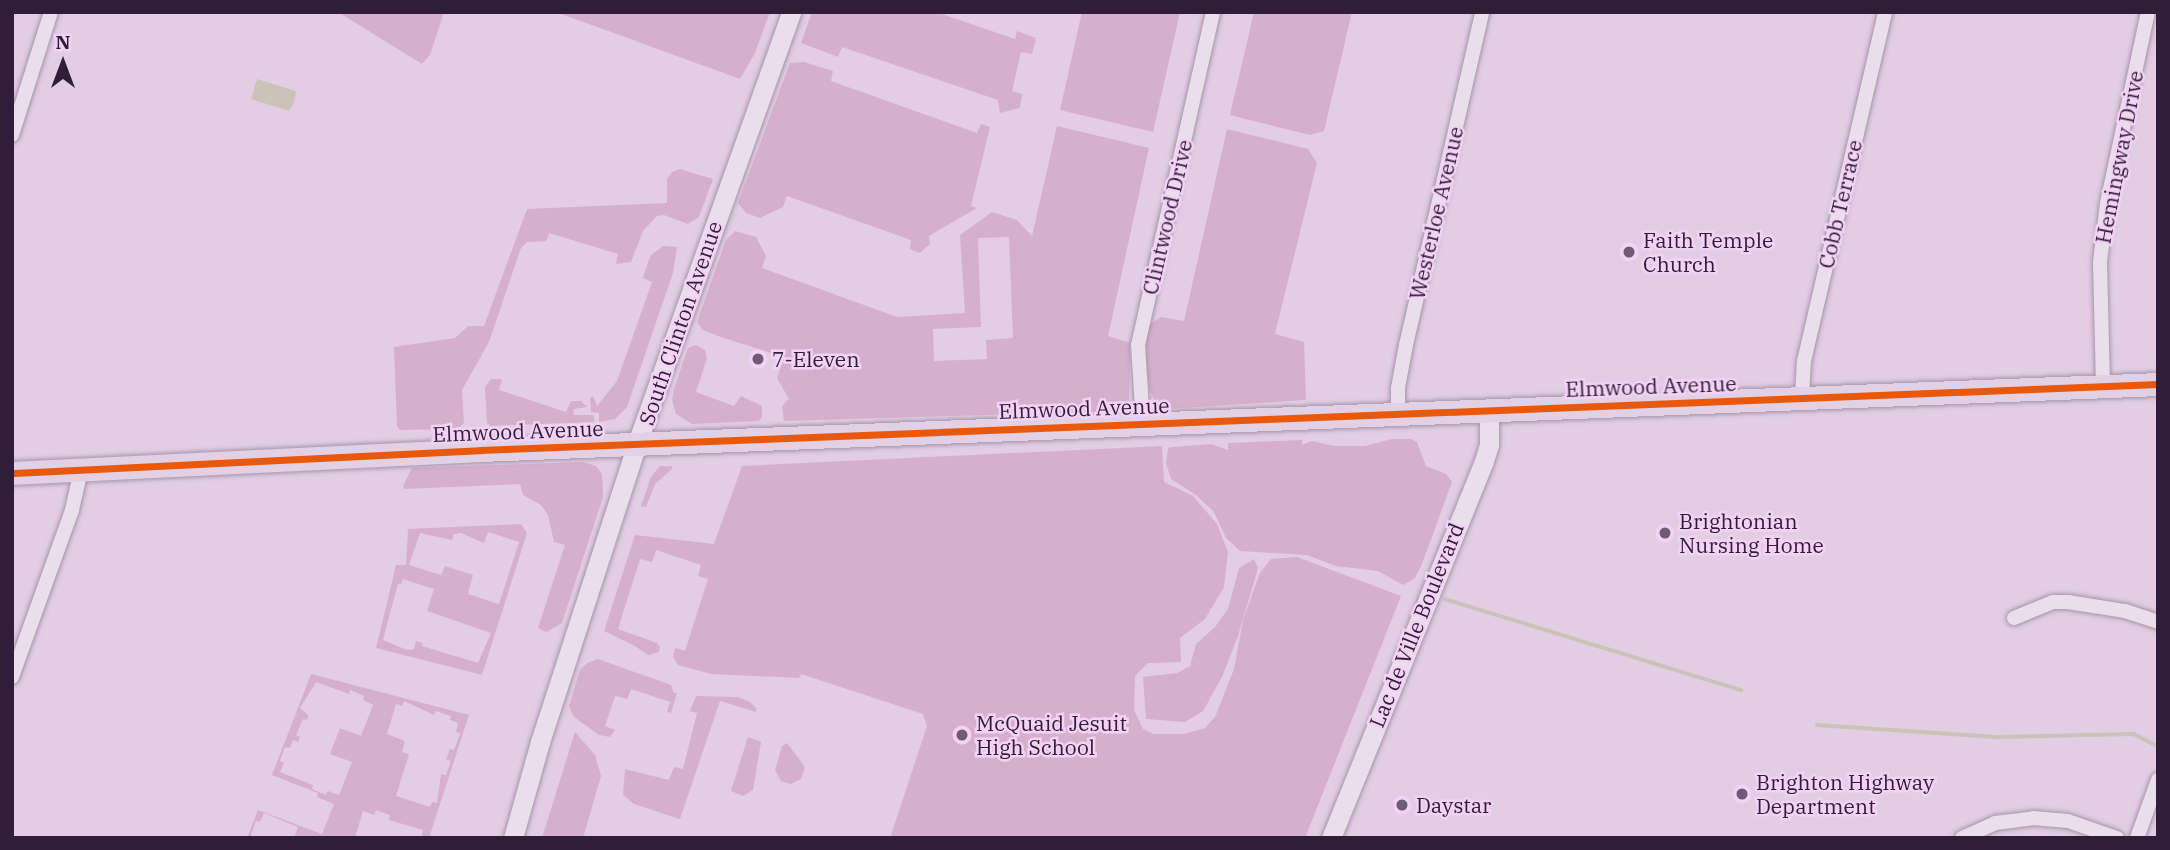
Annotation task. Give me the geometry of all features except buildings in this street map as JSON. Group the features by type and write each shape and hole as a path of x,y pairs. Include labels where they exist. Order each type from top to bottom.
{"main road":[{"name":"Elmwood Avenue","path":"12,473 637,443 2158,384"}],"street":[{"path":"12,135 51,12"},
{"name":"South Clinton Avenue","path":"513,838 540,742 637,443 791,12"},
{"name":"Clintwood Drive","path":"1143,424 1138,345 1213,12"},
{"name":"Westerloe Avenue","path":"1398,414 1398,388 1406,345 1482,12"},
{"name":"Cobb Terrace","path":"1802,397 1804,361 1885,12"},
{"name":"Hemingway Drive","path":"2103,386 2099,327 2101,250 2107,203 2148,12"},
{"name":"Lac de Ville Boulevard","path":"1331,838 1484,461 1489,436 1489,410"},
{"path":"12,677 72,510 81,470"},
{"path":"2014,618 2053,602 2067,602 2125,611 2158,622"},
{"path":"2137,838 2158,780"},
{"path":"1962,838 1995,823 2034,818 2068,821 2117,838"}],"shaded area":[{"path":"338,12 444,12 430,55 422,64"},
{"path":"556,12 770,12 755,53 740,79"},
{"path":"812,12 936,12 1015,39 1017,31 1036,38 1032,54 1021,52 1012,91 1022,94 1020,108 1000,113 998,100 842,47 838,57 801,43"},
{"path":"1082,12 1180,12 1153,132 1060,110"},
{"path":"1254,12 1352,12 1324,131 1310,135 1230,115"},
{"path":"804,62 833,71 831,81 977,133 981,124 990,127 971,206 977,208 929,236 930,244 920,253 910,249 911,240 787,196 783,207 760,218 746,213 738,203 790,63"},
{"path":"257,79 296,91 289,111 251,99"},
{"path":"1057,126 1149,148 1108,336 1130,343 1129,404 1117,411 784,421 782,406 789,399 777,378 784,357 703,330 697,322 726,240 735,231 756,237 766,256 762,268 897,317 965,313 960,235 992,212 1017,220 1032,236","holes":["1009,237 1013,338 986,340 987,359 934,361 933,329 981,327 978,238"]},
{"path":"1227,129 1308,149 1317,163 1275,334 1304,342 1306,400 1165,409 1156,403 1150,391 1146,367 1147,326 1161,317 1184,321"},
{"path":"680,169 713,179 699,217 688,224 664,215 657,216 643,231 631,262 616,264 618,254 549,233 546,241 527,242 521,248 489,342 462,390 464,423 457,429 400,430 397,426 394,347 455,338 468,326 484,326 527,209 667,203 667,179 672,172"},
{"path":"663,246 677,247 673,273 627,407 615,419 599,422 599,413 591,412 590,398 593,396 597,406 617,381 652,282 643,278 648,262 651,255"},
{"path":"696,345 705,350 707,358 696,392 734,406 741,396 762,406 762,417 759,421 692,424 676,414 672,400 674,389 688,348"},
{"path":"491,379 502,379 499,390 566,412 571,401 581,401 587,407 574,409 573,415 594,415 594,422 491,426 487,423 485,387"},
{"path":"1392,439 1411,439 1417,442 1426,466 1446,474 1452,482 1422,564 1415,578 1403,585 1378,571 1336,566 1307,555 1240,551 1226,538 1214,512 1196,495 1171,479 1166,463 1168,448 1172,447 1211,444 1228,450 1228,443 1302,440 1302,445 1312,441 1334,446 1365,446"},
{"name":"McQuaid Jesuit High School","path":"1162,446 1164,482 1193,496 1217,524 1228,552 1224,587 1205,619 1180,638 1181,662 1148,663 1135,676 1134,710 1143,729 1154,734 1183,734 1205,728 1215,717 1234,669 1243,620 1260,573 1271,559 1297,557 1401,596 1305,838 890,838 927,726 923,714 801,674 799,678 711,674 678,665 673,657 675,648 685,651 708,579 698,576 701,565 656,550 652,562 640,559 618,629 657,643 659,652 648,655 604,631 635,535 714,544 742,466"},
{"path":"583,462 596,466 602,474 603,497 562,623 546,632 538,628 565,545 554,542 548,515 541,505 523,495 520,484 404,489 403,486 412,468"},
{"path":"660,466 672,466 672,469 655,484 646,507 641,506 651,477"},
{"path":"521,524 527,533 482,675 376,648 396,565 406,565 408,529","holes":["488,532 519,542 499,604 468,594 473,575 445,566 441,575 409,565 420,533 452,540 454,534 461,533 484,543","403,579 434,589 427,611 491,633 478,663 422,646 423,643 416,641 414,649 407,650 383,640 398,584 401,584"]},
{"path":"1254,559 1258,568 1238,636 1222,677 1203,711 1185,722 1146,719 1143,677 1177,673 1190,666 1196,644 1215,627 1228,609 1239,568"},
{"path":"598,659 671,685 674,693 677,693 671,713 667,712 670,702 631,689 627,699 615,696 605,726 615,730 610,737 599,735 574,717 569,706 580,670 587,663"},
{"path":"311,674 469,715 429,838 421,838 423,830 389,820 390,815 376,810 374,815 363,811 355,838 294,838 298,827 264,813 260,822 256,821 251,835 255,838 247,838 258,810 322,834 334,804 317,797 318,793 272,775","holes":["316,682 349,694 350,690 364,696 363,700 373,705 361,736 340,728 330,754 352,762 339,795 328,791 326,795 312,789 313,785 280,772 284,763 280,761 285,747 290,748 293,740 298,742 300,737 296,735 303,719 307,720 308,715 300,708","404,701 434,715 436,711 451,716 450,720 458,723 456,732 460,734 454,750 450,749 446,759 451,761 446,775 441,774 437,803 432,802 430,807 396,796 409,754 402,752 405,741 387,734 396,704 402,706"]},
{"path":"696,696 738,697 750,702 756,712 720,701 680,819 634,804 623,795 625,769 669,780 674,767 683,769 697,713 690,711"},
{"path":"575,732 595,755 601,776 583,838 542,838"},
{"path":"748,737 761,742 753,790 743,796 731,791"},
{"path":"787,743 805,767 801,779 791,784 781,781 775,770 782,746"}],"waterway":[{"path":"1445,599 1741,690"},
{"path":"1817,725 1996,737 2134,734 2158,746"}],"cycle path":[{"path":"12,473 480,450 2158,384"}],"place":[{"name":"Faith Temple Church","path":"1629,252"},
{"name":"7-Eleven","path":"758,359"},
{"name":"Brightonian Nursing Home","path":"1665,533"},
{"name":"McQuaid Jesuit High School","path":"962,735"},
{"name":"Brighton Highway Department","path":"1742,794"},
{"name":"Daystar","path":"1402,805"}]}
